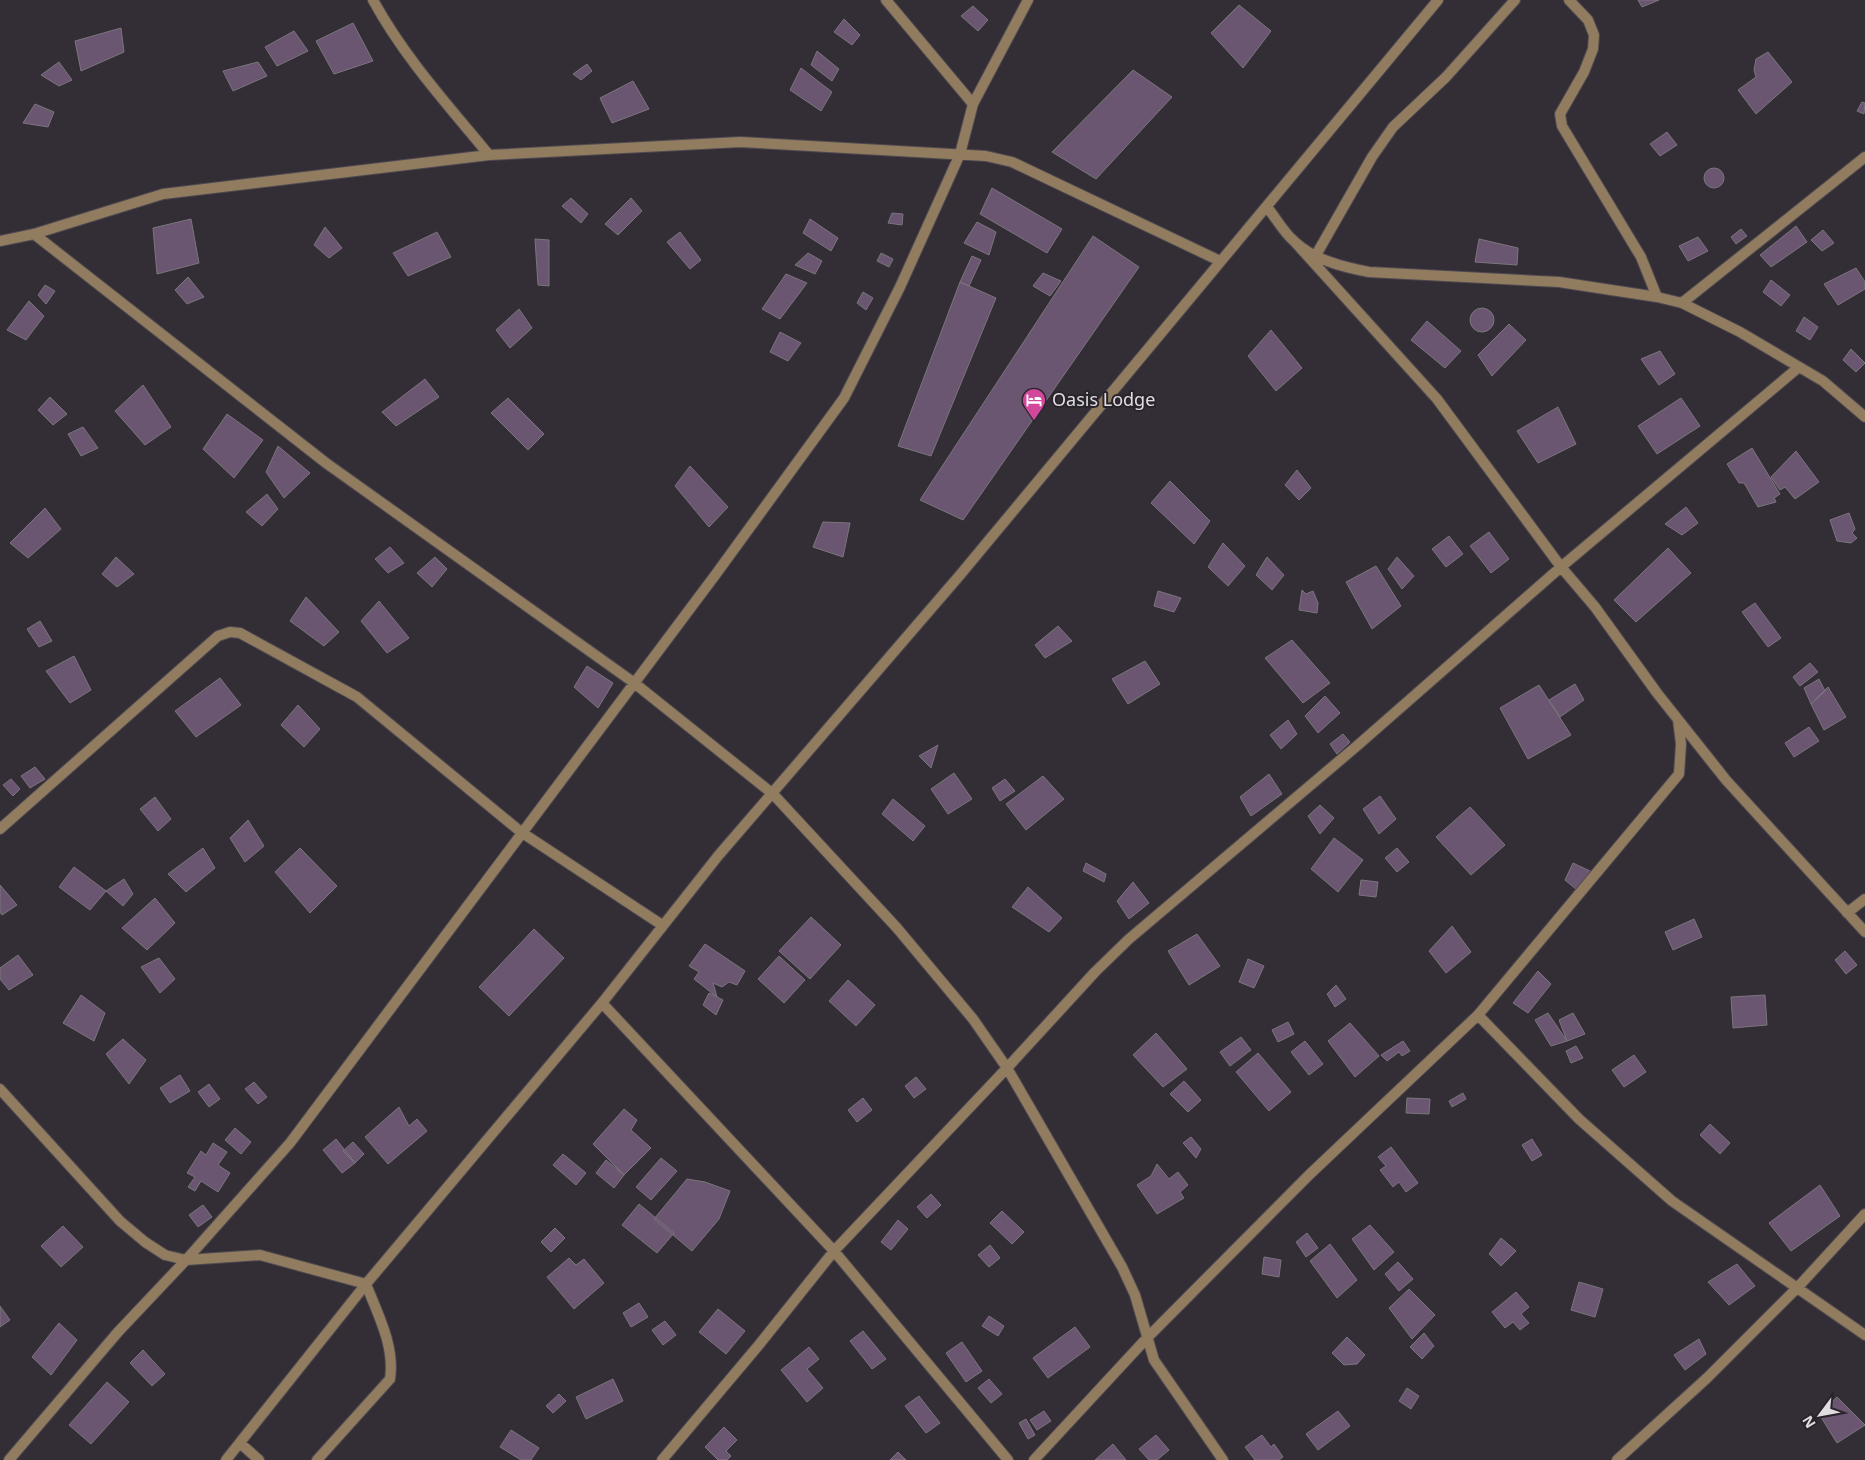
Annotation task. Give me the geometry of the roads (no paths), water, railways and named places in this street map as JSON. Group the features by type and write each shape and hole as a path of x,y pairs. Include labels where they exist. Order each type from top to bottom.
{"street":[{"path":"373,0 400,44 489,155"},
{"path":"886,0 973,104"},
{"path":"9,1460 118,1332 186,1260 290,1143 633,682 716,574 844,398 900,287 960,154 973,104 1028,0"},
{"path":"226,1460 366,1284 602,1003 718,856 960,575 1438,0"},
{"path":"1316,255 1372,156 1393,127 1446,77 1515,0"},
{"path":"1569,0 1588,20 1594,35 1593,49 1584,72 1560,114 1562,126 1641,257 1657,297"},
{"path":"0,241 34,234 164,194 489,155 740,142 960,154 986,156 1012,162 1220,261"},
{"path":"1682,303 1865,157"},
{"path":"1267,207 1294,242 1437,399 1561,567 1595,607 1678,720 1726,780 1865,932"},
{"path":"34,234 326,463 633,682 773,794 897,928 973,1020 1007,1068 1122,1266 1135,1295 1146,1338 1154,1360 1222,1460"},
{"path":"1294,242 1316,255 1345,268 1369,272 1559,282 1657,297 1682,303 1740,332 1823,381 1865,416"},
{"path":"662,1460 758,1346 834,1250 1007,1068 1095,972 1129,939 1358,745 1561,567 1800,367"},
{"path":"0,829 218,636 230,632 240,633 356,697 521,832 662,925"},
{"path":"1034,1460 1146,1338 1309,1176 1478,1014 1678,774 1682,744 1678,720"},
{"path":"1847,913 1865,899"},
{"path":"602,1003 834,1250 1008,1460"},
{"path":"1478,1014 1580,1119 1672,1201 1865,1335"},
{"path":"0,1089 120,1221 145,1242 166,1255 186,1260 260,1256 366,1284"},
{"path":"1617,1460 1707,1378 1798,1287 1865,1214"},
{"path":"317,1460 390,1379 392,1362 388,1342 366,1284"},
{"path":"240,1444 259,1460"}],"place":[{"name":"Oasis Lodge","path":"1034,421"}]}
